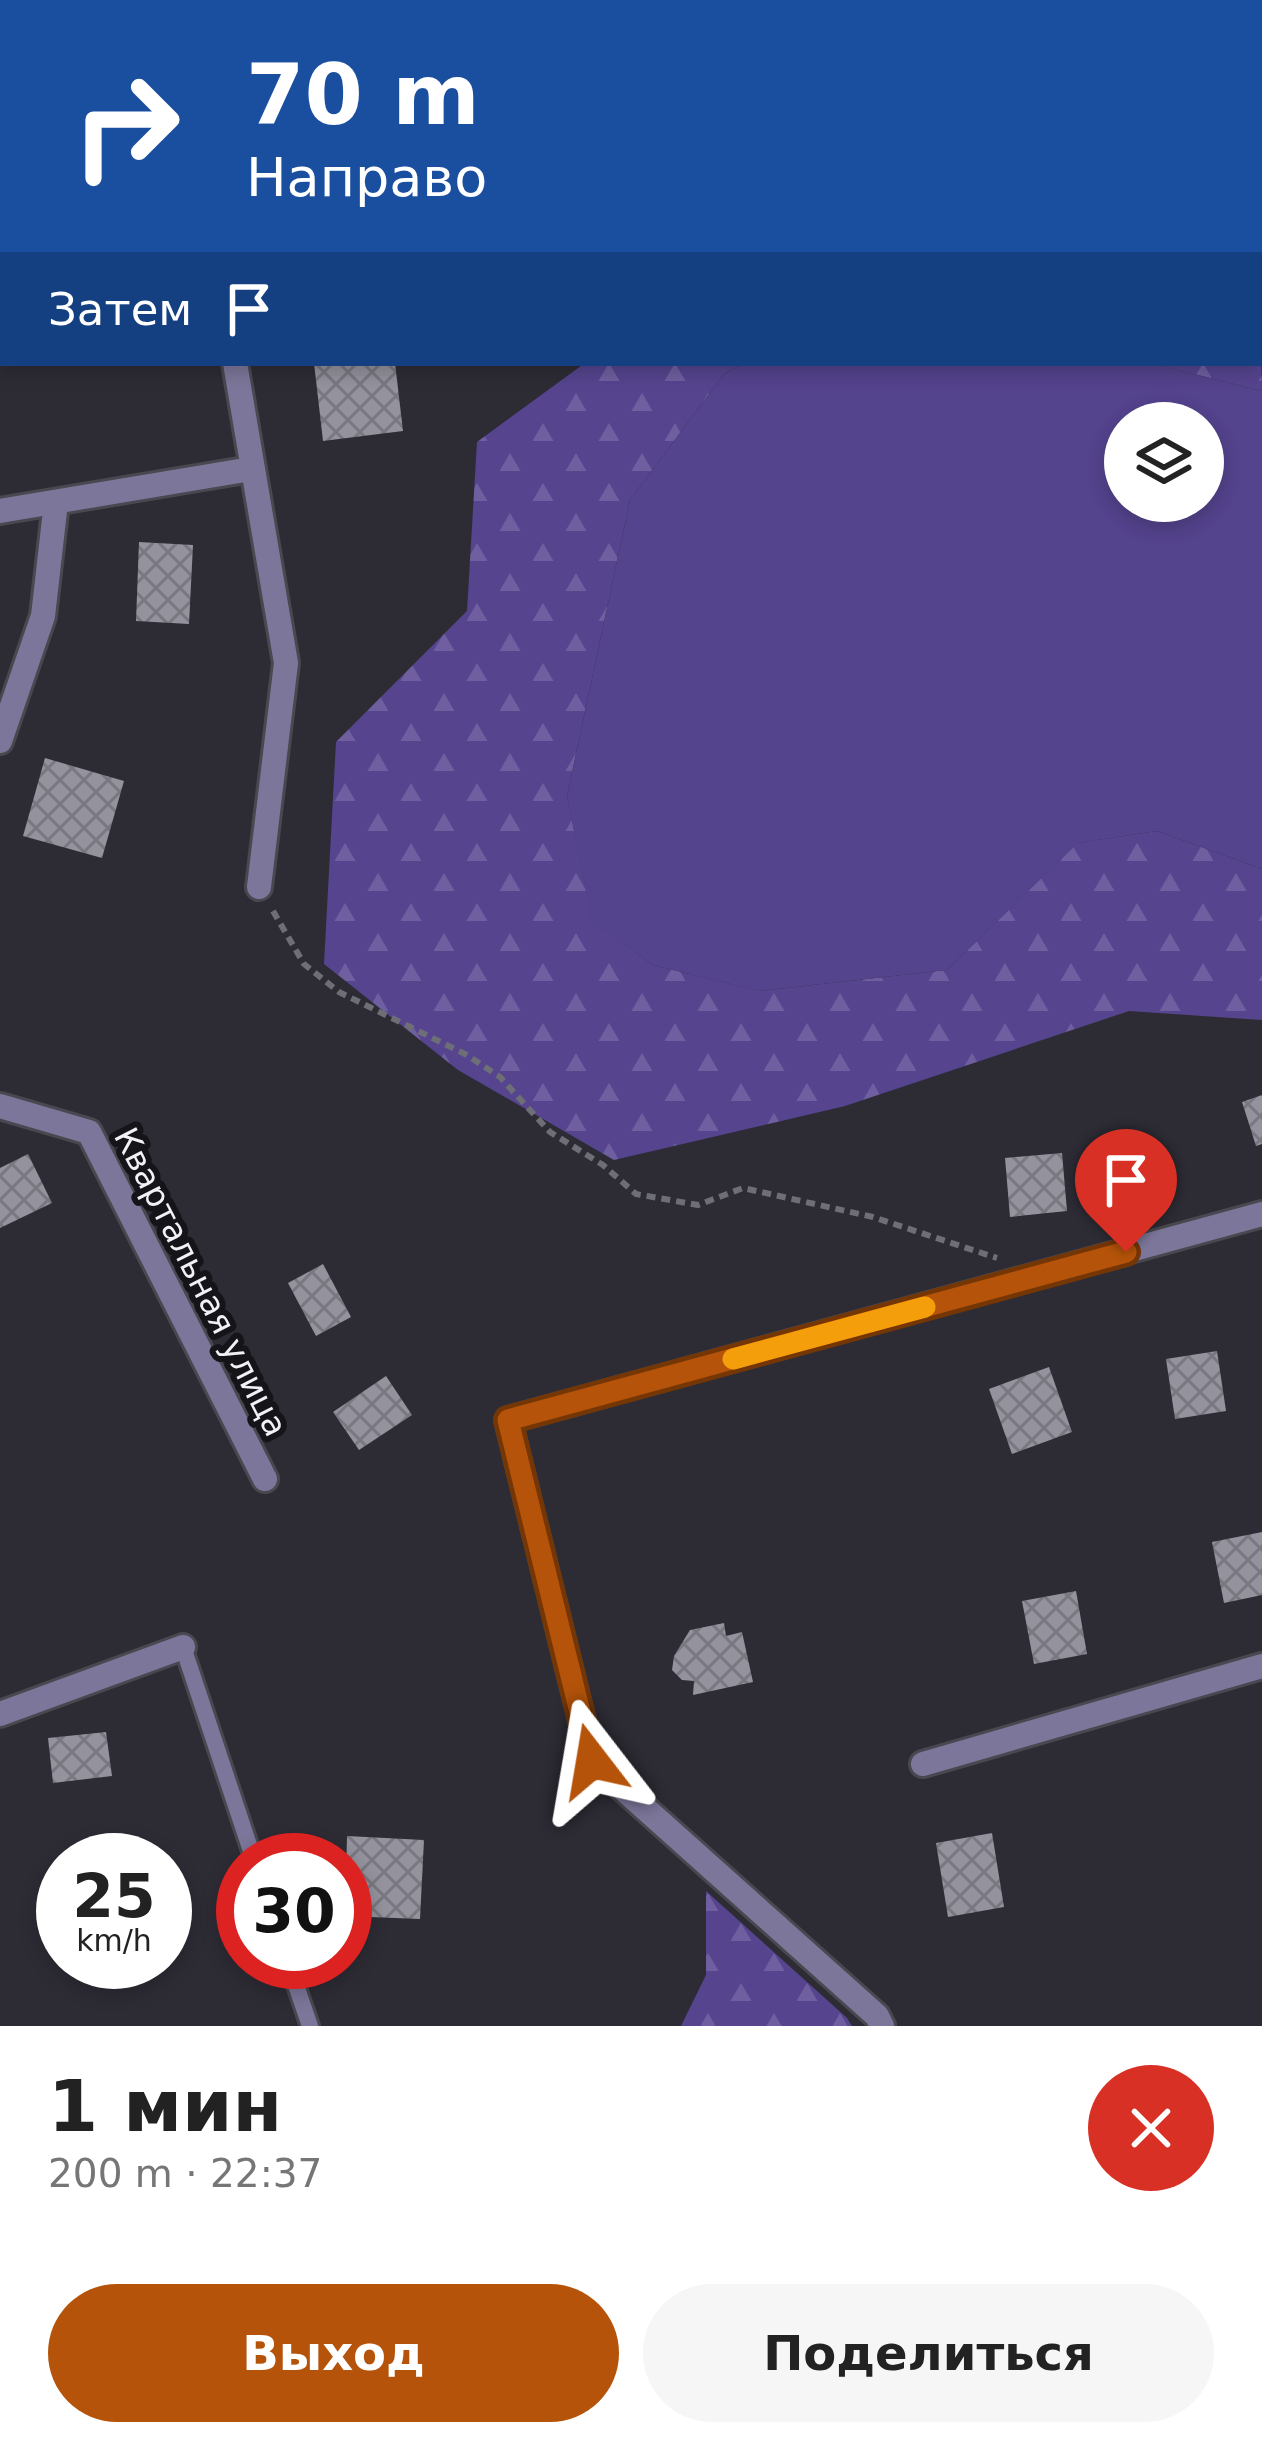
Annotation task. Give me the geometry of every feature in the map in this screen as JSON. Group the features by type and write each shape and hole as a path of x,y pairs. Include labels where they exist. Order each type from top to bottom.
{"street":[{"path":"236,366 286,663 259,887"},
{"path":"0,511 250,469"},
{"path":"0,741 43,616 56,502"},
{"name":"Квартальная улица","path":"0,1106 89,1132 265,1479"},
{"path":"882,2026 877,2016 592,1761 508,1420 1262,1214"},
{"path":"0,1714 183,1647"},
{"path":"923,1764 1262,1666"}],"lane":[{"path":"183,1647 245,1833"},
{"path":"297,1989 310,2026"}],"path":[{"path":"259,887 304,964 339,992 467,1055 500,1077 550,1132 603,1165 636,1194 698,1205 743,1188 873,1216 982,1250 1035,1277"}],"green space":[{"path":"581,366 739,366 724,374 630,500 567,796 593,922 653,965 760,991 947,970 1077,843 1157,831 1262,869 1262,1020 1129,1011 845,1106 614,1160 458,1070 324,964 336,742 467,611 477,442"},
{"path":"1162,366 1261,366 1262,391"},
{"path":"706,1891 852,2026 681,2026 706,1975"}],"shaded area":[{"path":"739,366 1162,366 1262,391 1262,869 1157,831 1078,843 947,970 759,991 653,965 592,922 567,796 630,500 724,374"}],"building":[{"path":"314,366 395,366 403,431 323,441"},
{"path":"139,542 193,545 189,624 136,621"},
{"path":"45,758 124,781 102,858 23,836"},
{"path":"1262,1095 1262,1144 1256,1146 1242,1102"},
{"path":"1062,1153 1067,1211 1010,1217 1005,1158"},
{"path":"28,1154 52,1203 0,1228 0,1168"},
{"path":"323,1264 351,1317 316,1336 288,1283"},
{"path":"1217,1351 1226,1411 1175,1419 1166,1359"},
{"path":"1049,1367 1072,1432 1012,1454 989,1389"},
{"path":"386,1376 412,1415 359,1450 333,1412"},
{"path":"1262,1532 1262,1595 1224,1603 1212,1542"},
{"path":"1076,1591 1087,1654 1034,1664 1022,1601"},
{"path":"724,1623 726,1636 742,1632 753,1682 693,1695 694,1681 682,1680 672,1670 674,1656 690,1630"},
{"path":"106,1732 112,1776 53,1783 48,1738"},
{"path":"992,1833 1004,1907 948,1917 936,1843"},
{"path":"372,1837 424,1840 420,1919 372,1917"}],"slow traffic":[{"path":"733,1359 925,1307"}],"route":[{"path":"592,1761 508,1420 1126,1252"}]}
